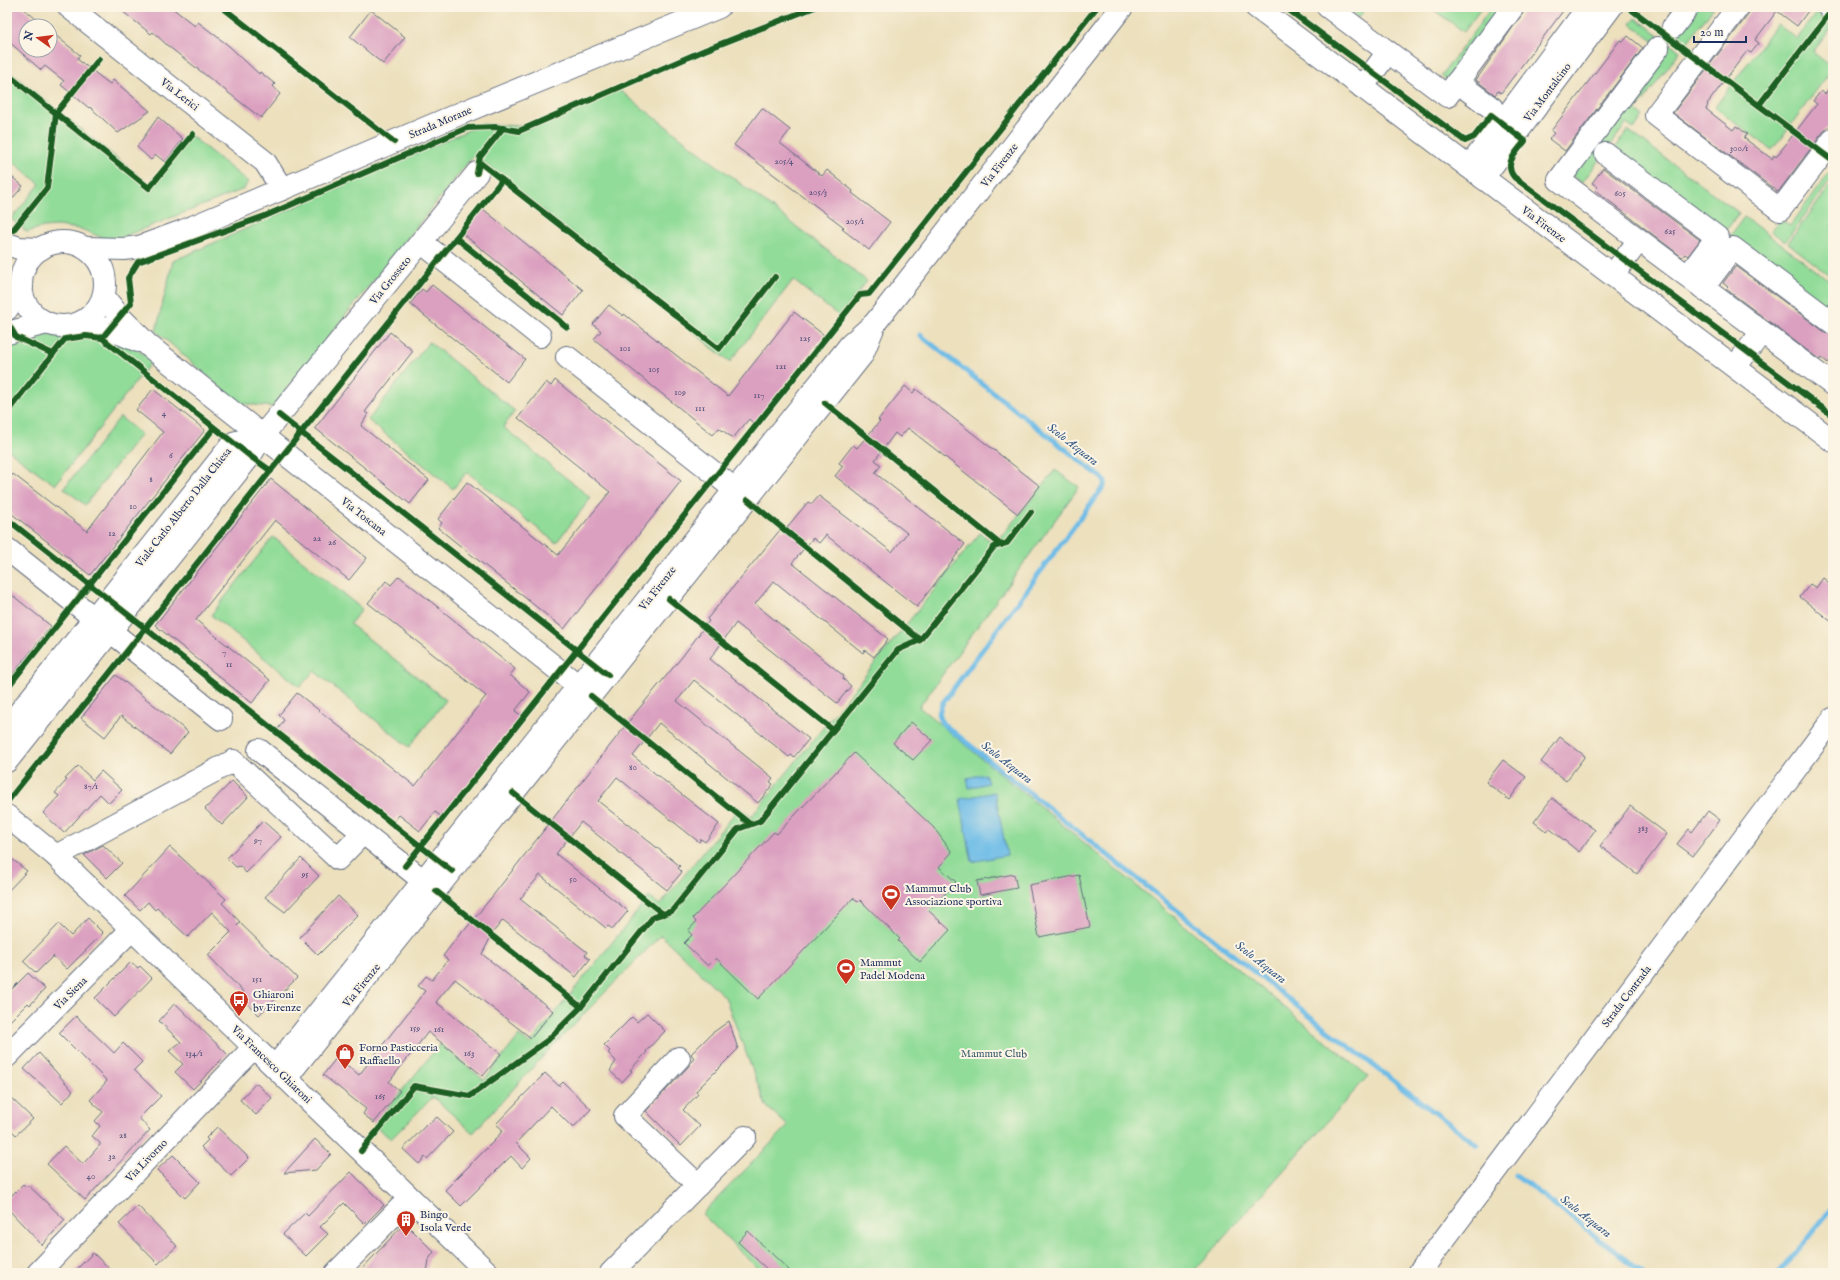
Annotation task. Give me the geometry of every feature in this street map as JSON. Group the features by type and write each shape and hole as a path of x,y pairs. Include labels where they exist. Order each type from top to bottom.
{"street":[{"name":"Via Lerici","path":"69,7 265,162 282,189"},
{"name":"Strada Morane","path":"86,248 124,249 139,247 183,231 719,7"},
{"name":"Via Firenze","path":"281,1073 741,495 850,345 875,323 1122,7"},
{"path":"1328,7 1447,96 1513,7"},
{"name":"Via Montalcino","path":"1476,172 1588,7"},
{"name":"Via Montalcino","path":"1476,172 1611,7"},
{"path":"1673,27 1688,7"},
{"path":"1738,7 1656,115 1780,210 1833,140"},
{"name":"Via Firenze","path":"1270,11 1362,87 1833,441"},
{"path":"1658,48 1559,180 1833,385"},
{"path":"1362,87 1388,52"},
{"path":"1457,82 1492,108"},
{"path":"1606,154 1717,237 1696,282"},
{"name":"Via Grosseto","path":"262,436 477,173"},
{"path":"1613,275 1639,240"},
{"path":"59,242 73,243 86,248 96,258 103,270 105,290 98,309 88,319 78,324 63,327 47,323 37,318 28,307 22,294 25,266 34,254 41,249 59,242"},
{"path":"421,242 540,336"},
{"path":"7,244 19,248 41,249"},
{"name":"Strada Morane","path":"105,290 139,247"},
{"path":"1696,282 1733,248 1833,323"},
{"path":"7,251 22,283"},
{"path":"7,309 22,283"},
{"name":"Via Toscana","path":"105,290 120,317 149,346 585,691"},
{"path":"7,333 47,323"},
{"name":"Via Toscana","path":"78,324 110,329 149,346"},
{"path":"1735,367 1762,332"},
{"path":"567,357 741,495"},
{"name":"Viale Carlo Alberto Dalla Chiesa","path":"7,728 102,625 250,456 262,436"},
{"path":"7,549 221,719"},
{"name":"Viale Carlo Alberto Dalla Chiesa","path":"7,762 102,625"},
{"name":"Strada Contrada","path":"1418,1273 1833,719"},
{"path":"259,750 430,886"},
{"path":"56,856 233,761 338,859 363,833"},
{"name":"Via Francesco Ghiaroni","path":"7,816 56,856 488,1273"},
{"name":"Via Siena","path":"7,1056 132,929"},
{"name":"Via Livorno","path":"38,1273 254,1047"},
{"path":"679,1058 625,1116 698,1185"},
{"path":"611,1273 745,1137"},
{"path":"336,1273 410,1198"}],"green space":[{"path":"1343,7 1367,7 1358,18"},
{"path":"1430,7 1482,7 1464,32"},
{"path":"1492,7 1506,7 1450,82 1441,76"},
{"path":"1697,7 1714,7 1686,44 1676,36"},
{"path":"1816,13 1833,26 1813,52 1833,68 1772,150 1715,107 1777,24 1797,39"},
{"path":"1636,18 1680,51 1636,111 1643,116 1634,129 1626,124 1582,183 1571,175 1665,50 1631,24"},
{"path":"7,70 150,185 190,135 248,182 244,189 120,238 105,239 81,229 57,226 43,227 27,232 11,219 40,184 7,157"},
{"path":"619,90 867,281 840,317 793,280 730,362 474,155 272,407 238,403 156,331 173,261 482,124 533,127"},
{"path":"1628,130 1739,213 1725,232 1614,149"},
{"path":"1833,167 1833,177 1785,242 1771,231 1780,219 1790,226"},
{"path":"1833,182 1833,278 1788,243"},
{"path":"1744,217 1833,283 1833,313 1730,236"},
{"path":"35,332 60,337 90,332 123,338 152,361 55,485 7,449 7,340"},
{"path":"429,342 515,411 503,427 591,498 556,543 467,472 453,489 368,420"},
{"path":"120,417 141,434 85,505 64,488"},
{"name":"Mammut Club","path":"1055,470 1079,487 919,707 1368,1076 1192,1273 762,1273 702,1214 788,1126 766,1106 725,997 661,935 548,1051 473,1133 433,1097 391,1139 374,1125 440,1044 484,1080 519,1036 530,1044 649,897 660,905 739,808 751,817 980,533 995,544"},
{"path":"273,537 362,609 350,624 446,700 409,747 314,671 300,687 211,615"}],"water":[{"path":"985,774 988,783 969,788 967,778"},
{"path":"995,792 1007,855 972,862 960,799"}],"building":[{"path":"7,7 22,7 35,18 18,18 18,50 7,40"},
{"path":"117,7 171,7 195,26 198,22 229,46 259,74 260,72 275,84 273,86 280,94 261,118 168,46 153,32 151,34"},
{"path":"1527,7 1566,7 1501,93 1498,91 1495,95 1476,80"},
{"path":"1750,7 1811,7 1797,26 1777,11 1755,40 1759,43 1751,53 1747,51 1707,104 1706,109 1733,130 1736,126 1747,134 1744,138 1772,159 1774,155 1776,157 1817,104 1813,101 1821,91 1825,94 1833,82 1833,123 1823,132 1778,192 1673,113 1748,15"},
{"path":"371,10 405,37 383,64 350,37"},
{"path":"1628,36 1643,48 1565,151 1549,139 1554,133 1551,131 1620,40 1623,42"},
{"path":"58,37 80,55 77,59 110,84 113,80 150,111 118,133 90,107 89,108 61,85 64,81 45,66 41,70 27,58 58,58"},
{"path":"762,108 790,130 780,143 822,176 827,170 853,191 852,193 890,222 869,250 842,229 844,227 734,145"},
{"path":"158,117 183,139 165,162 156,155 151,160 137,147"},
{"path":"1603,168 1700,240 1688,256 1685,254 1682,257 1595,190 1598,187 1592,183"},
{"path":"7,173 23,186 7,205"},
{"path":"483,209 583,290 563,315 463,234"},
{"path":"1736,266 1826,333 1833,335 1833,356 1828,363 1822,358 1820,360 1726,289 1728,287 1723,283"},
{"path":"432,285 525,359 507,382 410,304 422,289 426,292"},
{"path":"609,305 623,316 624,314 728,396 794,312 824,335 754,424 749,419 733,438 719,428 713,435 594,339 601,331 593,324"},
{"path":"390,332 413,351 365,412 368,414 361,426 429,480 410,504 315,428"},
{"path":"555,380 681,481 564,629 438,528 442,523 438,519 467,482 558,555 610,492 518,418 546,382 551,386"},
{"path":"905,386 913,393 916,389 1040,486 1018,514 908,428 900,437 895,433 875,460 881,465 875,473 965,544 917,607 826,535 819,543 813,538 792,563 888,639 874,657 865,650 863,653 774,581 755,604 844,676 843,679 851,686 837,703 736,623 710,659 809,739 794,757 791,755 789,757 694,680 677,701 773,778 770,782 773,784 758,803 659,723 633,756 719,824 705,842 701,839 699,842 617,777 598,801 680,866 678,868 682,872 667,890 581,822 556,854 628,911 613,929 608,926 606,928 540,875 520,899 587,952 585,955 590,959 576,977 503,920 494,931 482,954 553,1011 531,1038 455,979 436,1002 501,1054 483,1076 428,1032 389,1082 400,1091 374,1123 363,1114 366,1109 323,1075 337,1057 359,1075 425,991 418,986 426,976 432,980 448,960 443,956 463,930 464,931 491,898 637,711 682,657 709,621 707,619 780,530 783,532 808,502 812,504 819,496 892,552 907,533 835,476 843,466 839,463 853,445 857,448 880,421 878,420"},
{"path":"153,389 205,430 90,575 7,510 7,482 13,474 87,531 163,432 136,410"},
{"path":"271,479 367,558 349,580 275,520 196,620 270,680 252,703 155,625"},
{"path":"399,576 515,669 510,675 530,692 515,711 522,716 464,790 442,817 435,812 420,831 399,815 394,821 278,729 284,720 279,715 297,693 415,786 486,696 368,603 386,581 391,585"},
{"path":"1823,578 1833,586 1833,623 1800,597 1810,584 1816,588"},
{"path":"7,591 51,626 7,681"},
{"path":"116,675 188,732 170,754 121,716 105,737 81,718"},
{"path":"911,722 932,740 913,760 893,743"},
{"path":"1560,737 1585,756 1566,781 1541,762"},
{"path":"854,753 933,827 952,852 939,867 956,882 929,911 950,930 920,962 898,941 900,939 860,900 858,902 853,898 758,999 716,958 708,966 684,943 692,935 688,931 696,922 693,918 774,832 777,834"},
{"path":"1503,760 1526,777 1509,800 1486,782"},
{"path":"78,766 93,780 101,771 122,790 109,803 100,794 64,833 43,813 59,796 55,793 67,780 65,779"},
{"path":"232,781 248,797 222,825 205,809"},
{"path":"1552,798 1595,830 1579,852 1550,829 1547,832 1534,822"},
{"path":"1630,806 1667,834 1637,874 1600,846"},
{"path":"1708,811 1720,820 1693,856 1677,844 1689,829 1692,832"},
{"path":"263,821 281,837 246,873 240,866 236,867 227,858"},
{"path":"103,845 122,863 107,878 84,855"},
{"path":"170,847 226,899 222,903 240,922 237,926 240,923 297,978 259,1015 239,996 243,992 208,955 231,932 212,912 188,937 157,908 155,910 148,902 140,910 125,896"},
{"path":"7,855 27,871 7,892"},
{"path":"301,858 319,876 285,912 265,897"},
{"path":"1014,874 1017,888 980,895 977,881"},
{"path":"1079,875 1090,927 1039,937 1029,885"},
{"path":"338,896 358,915 318,955 300,937"},
{"path":"88,918 103,933 67,969 53,956 36,973 23,961 59,924 71,936"},
{"path":"131,962 138,968 140,966 152,978 114,1017 95,998"},
{"path":"28,973 45,989 30,1005 28,1003 7,1024 7,994"},
{"path":"175,1003 227,1054 193,1089 175,1072 183,1064 169,1051 181,1042 159,1021"},
{"path":"647,1013 665,1031 646,1051 647,1052 630,1070 632,1071 622,1082 610,1071 616,1061 608,1053 610,1051 604,1045 632,1017 637,1022"},
{"path":"76,1016 114,1053 123,1043 142,1062 134,1070 161,1096 139,1118 150,1130 85,1200 47,1164 64,1146 83,1164 100,1145 100,1143 92,1136 100,1126 95,1121 103,1112 90,1100 107,1081 59,1033"},
{"path":"729,1021 738,1049 696,1091 698,1094 683,1110 700,1126 681,1146 646,1111 688,1067 694,1058 691,1054 711,1034"},
{"path":"39,1053 73,1091 62,1103 24,1069"},
{"path":"545,1073 559,1086 563,1082 591,1109 573,1128 551,1106 516,1143 531,1158 522,1168 511,1156 461,1206 445,1190 495,1140 503,1130 496,1124"},
{"path":"256,1083 272,1098 256,1115 240,1100"},
{"path":"7,1094 33,1119 16,1135 7,1126"},
{"path":"437,1117 453,1132 427,1159 425,1157 419,1164 403,1149 428,1123 429,1124"},
{"path":"217,1127 249,1158 231,1176 201,1147 208,1140 206,1138"},
{"path":"315,1139 331,1154 316,1170 284,1173"},
{"path":"173,1155 200,1182 185,1198 157,1170"},
{"path":"351,1172 384,1205 365,1224 344,1203 320,1227 328,1234 306,1256 283,1234 305,1213 308,1216"},
{"path":"23,1184 26,1187 28,1185 65,1220 42,1245 7,1208 7,1200"},
{"path":"138,1206 177,1246 158,1264 119,1224"},
{"name":"Bingo Isola Verde","path":"405,1223 434,1252 429,1259 427,1273 358,1273"},
{"path":"748,1231 792,1273 771,1273 738,1242"},
{"path":"93,1253 114,1273 73,1273"}],"waterway":[{"name":"Scolo Acquara","path":"920,335 1102,478 1105,482 1104,486 942,704 939,713 942,723 1321,1025 1477,1145"},
{"name":"Scolo Acquara","path":"1516,1175 1643,1273"},
{"name":"Scolo Acquara","path":"1779,1273 1833,1207"}],"cycle path":[{"path":"222,7 394,142"},
{"path":"7,412 65,339 86,336 102,338 131,303 128,278 138,262 265,216 467,128 496,127 519,131 705,50 815,7"},
{"path":"405,866 860,295 869,294 1097,7"},
{"path":"1285,7 1465,141 1474,137 1491,115 1525,141 1512,158 1510,167 1514,177 1833,416"},
{"path":"1628,7 1833,161"},
{"path":"1759,105 1833,9"},
{"path":"13,230 47,188 56,113 99,59"},
{"path":"7,74 149,188 193,134"},
{"path":"477,173 480,157 503,128"},
{"path":"479,162 719,349 775,277"},
{"path":"7,802 502,180"},
{"path":"456,238 567,327"},
{"path":"7,322 16,337 53,354"},
{"path":"102,338 271,471"},
{"path":"825,403 1001,545"},
{"path":"279,415 608,675"},
{"path":"7,688 214,428"},
{"path":"748,500 920,640"},
{"path":"361,1151 414,1086 470,1096 548,1040 581,1007 653,917 672,911 738,829 760,821 898,650 920,640 994,547 1007,543 1031,512"},
{"path":"7,519 452,871"},
{"path":"669,599 833,730"},
{"path":"591,696 750,824"},
{"path":"513,793 663,914"},
{"path":"436,891 581,1007"}],"place":[{"name":"Mammut Club Associazione sportiva","path":"891,911"},
{"name":"Mammut Padel Modena","path":"846,985"},
{"name":"Ghiaroni bv Firenze","path":"239,1017"},
{"name":"Forno Pasticceria Raffaello","path":"345,1070"},
{"name":"Bingo Isola Verde","path":"406,1237"}]}
